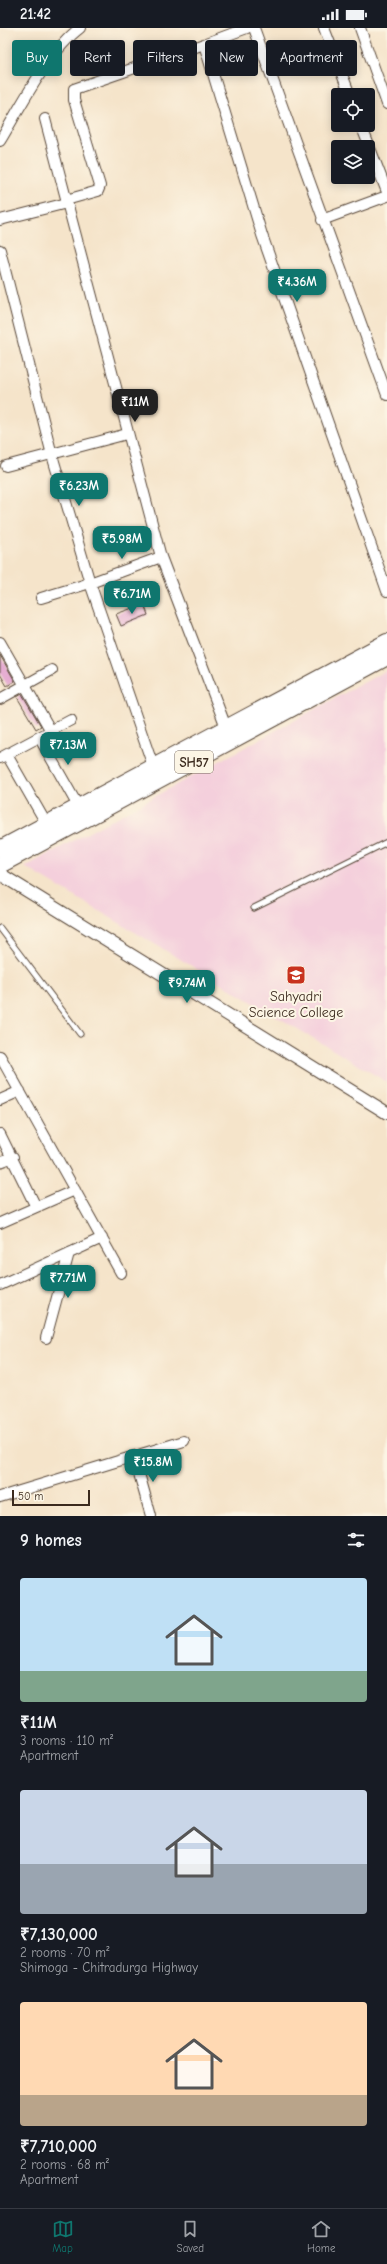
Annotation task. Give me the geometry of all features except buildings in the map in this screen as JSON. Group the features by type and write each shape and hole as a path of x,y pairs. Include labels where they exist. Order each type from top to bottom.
{"main road":[{"name":"SH57","path":"0,849 46,823 387,642"},
{"name":"SH57","path":"0,865 387,657"}],"street":[{"path":"0,142 35,84 60,48 80,28"},
{"path":"0,220 67,202 98,191 100,186 74,100 74,89 246,28"},
{"path":"254,28 322,220 387,395"},
{"path":"324,28 347,88"},
{"path":"360,28 387,104"},
{"path":"204,44 262,235 387,591"},
{"path":"45,119 127,434 161,557 226,727"},
{"path":"364,132 387,192"},
{"path":"322,220 387,196"},
{"path":"0,250 52,455 90,583 153,766"},
{"path":"6,466 127,434"},
{"path":"41,598 90,583 161,557"},
{"path":"0,642 51,731"},
{"path":"0,699 52,670"},
{"path":"46,823 3,757 71,720"},
{"path":"39,737 78,806"},
{"path":"0,874 387,1113"},
{"path":"0,1056 121,1273"},
{"path":"0,1100 20,1091"},
{"path":"0,1134 36,1207"},
{"path":"0,1162 12,1157"},
{"path":"0,1223 75,1190"},
{"path":"0,1285 102,1238"},
{"path":"46,1338 69,1254"},
{"path":"0,1497 184,1441"},
{"path":"134,1456 151,1516"}],"lane":[{"path":"254,908 387,842"},
{"path":"0,928 80,1034"}],"shaded area":[{"name":"Sahyadri Science College","path":"387,670 387,1082 25,867"}],"place":[{"name":"Sahyadri Science College","path":"296,975"}]}
